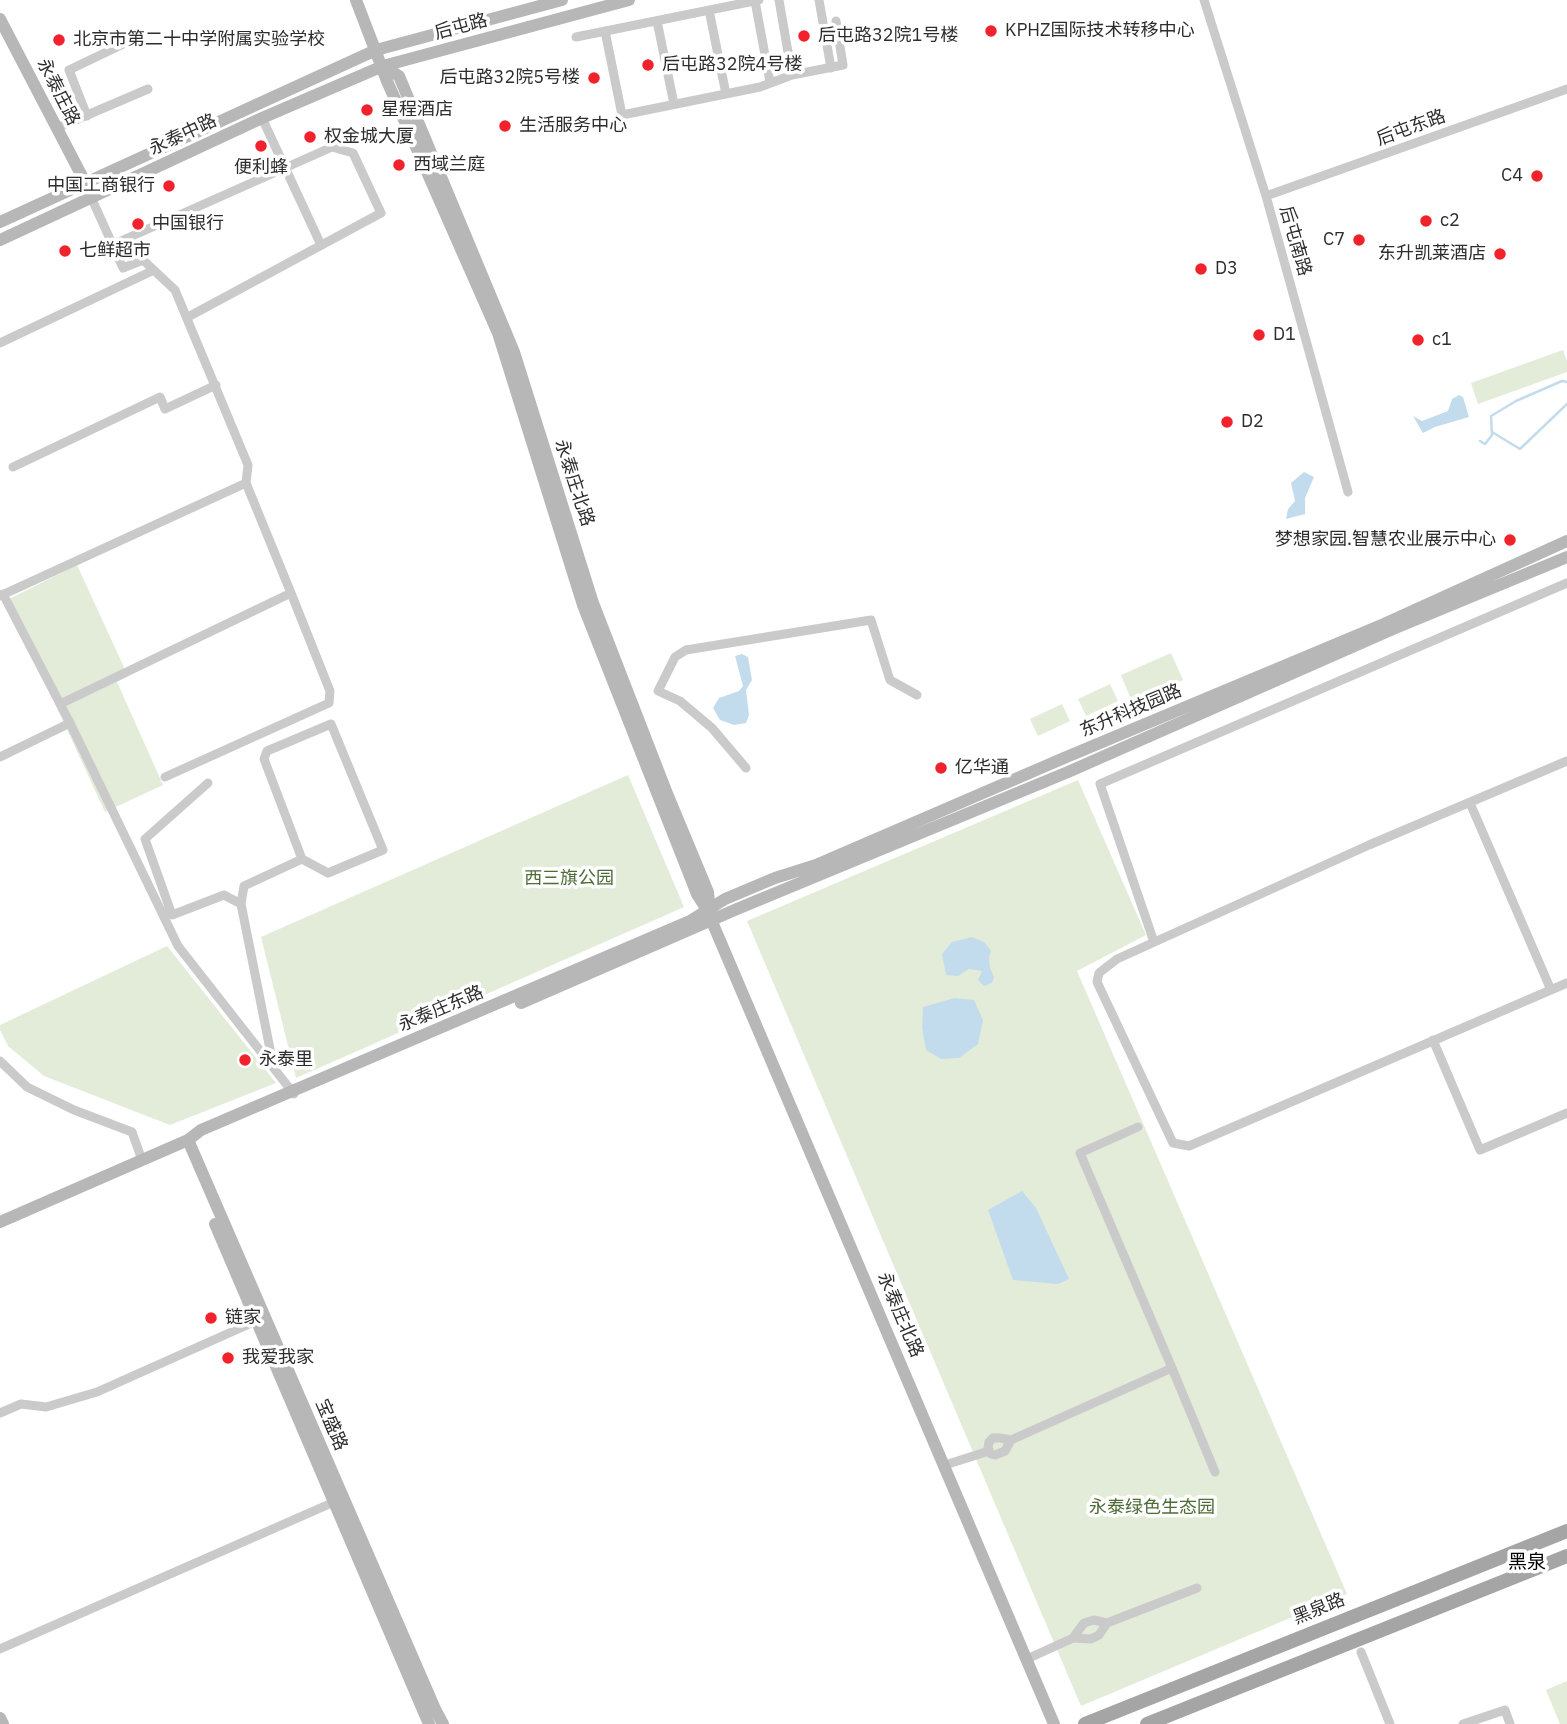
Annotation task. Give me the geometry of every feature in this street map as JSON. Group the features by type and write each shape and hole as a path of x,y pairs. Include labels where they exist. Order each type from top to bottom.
{"main road":[{"name":"黑泉路","path":"1085,1724 1567,1531"},
{"path":"1147,1724 1567,1556"}],"street":[{"name":"永泰庄北路","path":"356,0 498,333 583,605 697,894 709,913 1054,1724"},
{"name":"后屯路","path":"376,50 562,0"},
{"name":"后屯路","path":"383,66 629,0"},
{"path":"576,37 757,0 770,82"},
{"path":"779,0 792,75"},
{"path":"819,0 831,68"},
{"name":"后屯南路","path":"1204,0 1266,196 1348,492"},
{"path":"709,10 726,94"},
{"name":"永泰庄路","path":"0,19 85,182"},
{"path":"657,21 674,104"},
{"path":"605,31 622,115 760,87 792,75 843,65 836,21"},
{"path":"87,116 69,70 142,35"},
{"name":"永泰中路","path":"0,222 376,50"},
{"name":"永泰中路","path":"0,240 262,118 383,66"},
{"path":"57,128 148,89"},
{"name":"后屯东路","path":"1266,196 1567,89"},
{"path":"262,118 321,245"},
{"path":"112,245 331,147 353,153 381,213 188,317"},
{"path":"91,197 123,268 143,260 175,290 248,465 246,483 330,691 329,703 165,777"},
{"path":"0,343 154,270"},
{"path":"13,467 160,397 165,409 216,385"},
{"path":"70,723 1,595 246,483"},
{"name":"东升科技园路","path":"709,913 725,900 775,878 816,865 1384,624 1567,541"},
{"name":"东升科技园路","path":"709,913 1068,772 1567,556"},
{"path":"1154,942 1100,784 1567,583"},
{"path":"291,593 61,704 178,946 294,1094 271,1061 241,904 244,886 302,859"},
{"path":"746,768 712,728 680,701 658,691 675,657 686,650 871,620 890,680 917,695"},
{"path":"0,757 70,723"},
{"path":"331,724 383,850 328,873 302,859 264,758 267,751 331,724"},
{"path":"1567,761 1369,845 1154,942 1106,966 1099,973 1097,982 1172,1143 1189,1146 1567,983"},
{"path":"208,783 145,839 172,915 224,895 241,904"},
{"path":"1471,803 1551,990"},
{"name":"永泰庄东路","path":"0,1222 184,1142 201,1130 709,913"},
{"path":"1433,1040 1480,1150 1567,1113"},
{"path":"0,1061 27,1087 74,1110 132,1132 142,1160"},
{"path":"1138,1127 1080,1153 1215,1472"},
{"name":"宝盛路","path":"184,1142 190,1164 256,1321 429,1724"},
{"name":"宝盛路","path":"184,1142 443,1724"},
{"path":"0,1413 21,1404 46,1407 97,1392 256,1321"},
{"path":"989,1451 989,1442 993,1438 1011,1440 1172,1368"},
{"path":"989,1451 995,1455 1002,1454 1011,1440"},
{"path":"945,1465 989,1451"},
{"path":"0,1649 334,1502"},
{"path":"1073,1638 1083,1623 1094,1620 1107,1623 1197,1588"},
{"path":"1027,1659 1073,1638 1091,1639 1099,1635 1107,1623"},
{"path":"1361,1652 1390,1724"},
{"path":"1463,1724 1505,1710 1510,1724"},
{"path":"0,1718 3,1724"}],"green space":[{"path":"1563,350 1567,372 1478,404 1471,383"},
{"path":"77,565 128,676 117,682 163,785 105,812 7,600"},
{"path":"1171,653 1183,680 1132,702 1121,675"},
{"path":"1110,684 1118,701 1086,716 1078,699"},
{"path":"1062,704 1070,721 1038,736 1030,719"},
{"name":"西三旗公园","path":"628,775 684,907 296,1078 261,937"},
{"name":"永泰绿色生态园","path":"1078,780 1146,935 1077,971 1347,1594 1081,1706 747,921"},
{"path":"167,946 276,1083 170,1125 44,1076 8,1046 0,1025"},
{"path":"1567,1681 1567,1724 1560,1724 1546,1690"}],"water":[{"path":"1459,395 1463,397 1469,417 1423,433 1413,416 1422,421 1448,411 1452,399"},
{"path":"1304,472 1314,477 1305,498 1305,514 1286,519 1288,509 1295,501 1291,483"},
{"path":"742,654 748,657 752,680 746,690 749,715 746,723 734,725 720,720 713,708 719,698 739,691 743,686 735,656"},
{"path":"972,937 984,942 991,951 990,968 994,977 992,983 984,986 978,980 982,971 969,969 958,976 946,975 942,954 952,942"},
{"path":"954,998 974,1000 983,1020 978,1044 959,1058 941,1059 926,1050 922,1028 923,1007"},
{"path":"1022,1191 1036,1208 1069,1279 1058,1284 1013,1280 988,1210"}],"waterway":[{"path":"1480,441 1485,444 1492,435 1491,416 1516,401 1562,381 1567,382"},
{"path":"1492,432 1520,449 1567,404"}],"place":[{"name":"KPHZ国际技术转移中心","path":"991,31"},
{"name":"后屯路32院1号楼","path":"804,36"},
{"name":"北京市第二十中学附属实验学校","path":"59,40"},
{"name":"后屯路32院4号楼","path":"648,65"},
{"name":"后屯路32院5号楼","path":"594,78"},
{"name":"星程酒店","path":"367,110"},
{"name":"生活服务中心","path":"505,126"},
{"name":"权金城大厦","path":"310,137"},
{"name":"便利蜂","path":"261,146"},
{"name":"西域兰庭","path":"399,165"},
{"name":"C4","path":"1537,176"},
{"name":"中国工商银行","path":"169,186"},
{"name":"c2","path":"1426,221"},
{"name":"中国银行","path":"138,224"},
{"name":"C7","path":"1359,240"},
{"name":"七鲜超市","path":"65,251"},
{"name":"东升凯莱酒店","path":"1500,254"},
{"name":"D3","path":"1201,269"},
{"name":"D1","path":"1259,335"},
{"name":"c1","path":"1418,340"},
{"name":"D2","path":"1227,422"},
{"name":"梦想家园.智慧农业展示中心","path":"1510,540"},
{"name":"亿华通","path":"941,768"},
{"name":"永泰里","path":"245,1060"},
{"name":"链家","path":"211,1318"},
{"name":"我爱我家","path":"228,1358"}],"district":[{"name":"黑泉","path":"1527,1563"}]}
